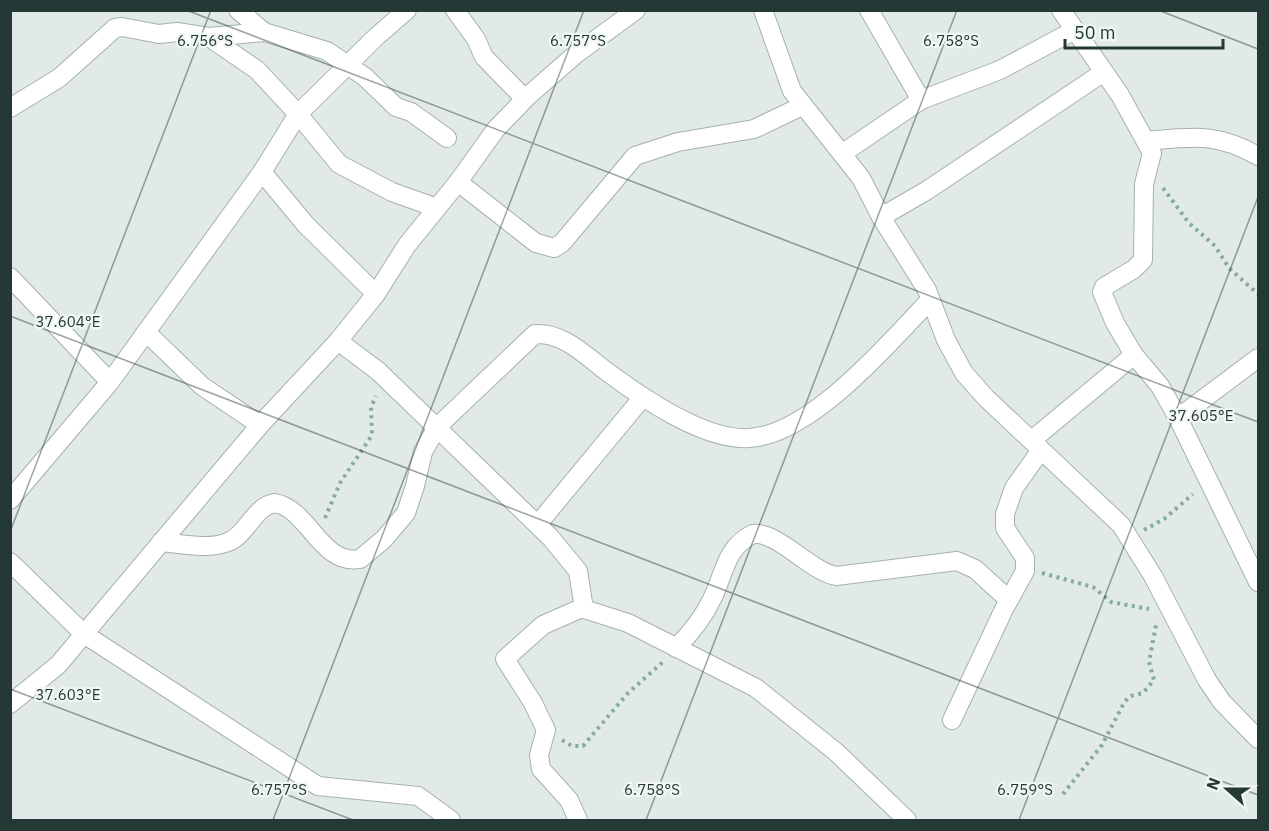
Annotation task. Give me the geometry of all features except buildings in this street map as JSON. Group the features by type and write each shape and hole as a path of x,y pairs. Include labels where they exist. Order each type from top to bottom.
{"street":[{"path":"238,10 264,32"},
{"path":"455,10 476,39 484,57 525,99"},
{"path":"10,704 48,674 260,425 338,341 376,294 407,245 458,182 496,129 525,99 576,54 636,10"},
{"path":"763,10 787,78 802,106 843,153 861,178 930,300 946,340 964,373 986,398 1111,513 1130,537 1163,605 1207,680 1227,708 1258,739"},
{"path":"869,10 921,100"},
{"path":"1061,10 1104,72 1152,154 1144,184 1143,260 1102,289 1115,323 1134,355 1160,387 1178,418 1258,582"},
{"path":"10,500 110,382 262,172 298,114 403,11"},
{"path":"10,108 59,78 115,28 122,27 159,34 177,32 209,38 264,32 327,51 365,77 396,107 411,112 447,138"},
{"path":"843,153 921,100 1000,70 1075,30"},
{"path":"209,38 257,70 298,114 339,164 392,192 437,208"},
{"path":"881,217 926,191 1104,72"},
{"path":"458,182 536,243 554,248 562,243 635,156 678,142 754,129 802,106"},
{"path":"1146,141 1203,136 1244,148 1258,156"},
{"path":"262,172 306,225 376,294"},
{"path":"10,277 110,382"},
{"path":"161,542 209,545 229,542 262,510 274,503 287,507 318,538 343,557 355,560 364,556 384,539 406,513 423,452 436,428 536,334 565,341 643,397 699,425 726,436 748,438 765,435 796,421 834,396 930,300"},
{"path":"146,332 202,386 260,425"},
{"path":"338,341 387,380 538,524 578,571 584,607"},
{"path":"952,720 1025,571 1025,558 1005,528 1005,514 1014,488 1036,445 1134,355"},
{"path":"1178,418 1258,358"},
{"path":"538,524 643,397"},
{"path":"676,648 695,626 712,600 725,562 744,540 753,534 768,537 820,570 836,576 957,561 975,569 1009,600"},
{"path":"10,562 84,634 318,786 418,796 451,820"},
{"path":"578,820 569,800 541,769 539,755 546,730 533,703 505,659 543,625 584,607 628,623 768,696 836,752 907,820"}],"path":[{"path":"1149,171 1190,223 1215,246 1229,268 1258,294"},
{"path":"318,538 336,489 372,435 371,407 387,380"},
{"path":"1130,537 1164,519 1182,505 1208,478"},
{"path":"1025,571 1060,576 1089,585 1111,602 1163,605 1150,654 1154,680 1143,693 1125,700 1102,746 1063,794"},
{"path":"546,730 572,747 583,746 628,693 676,648"}]}
